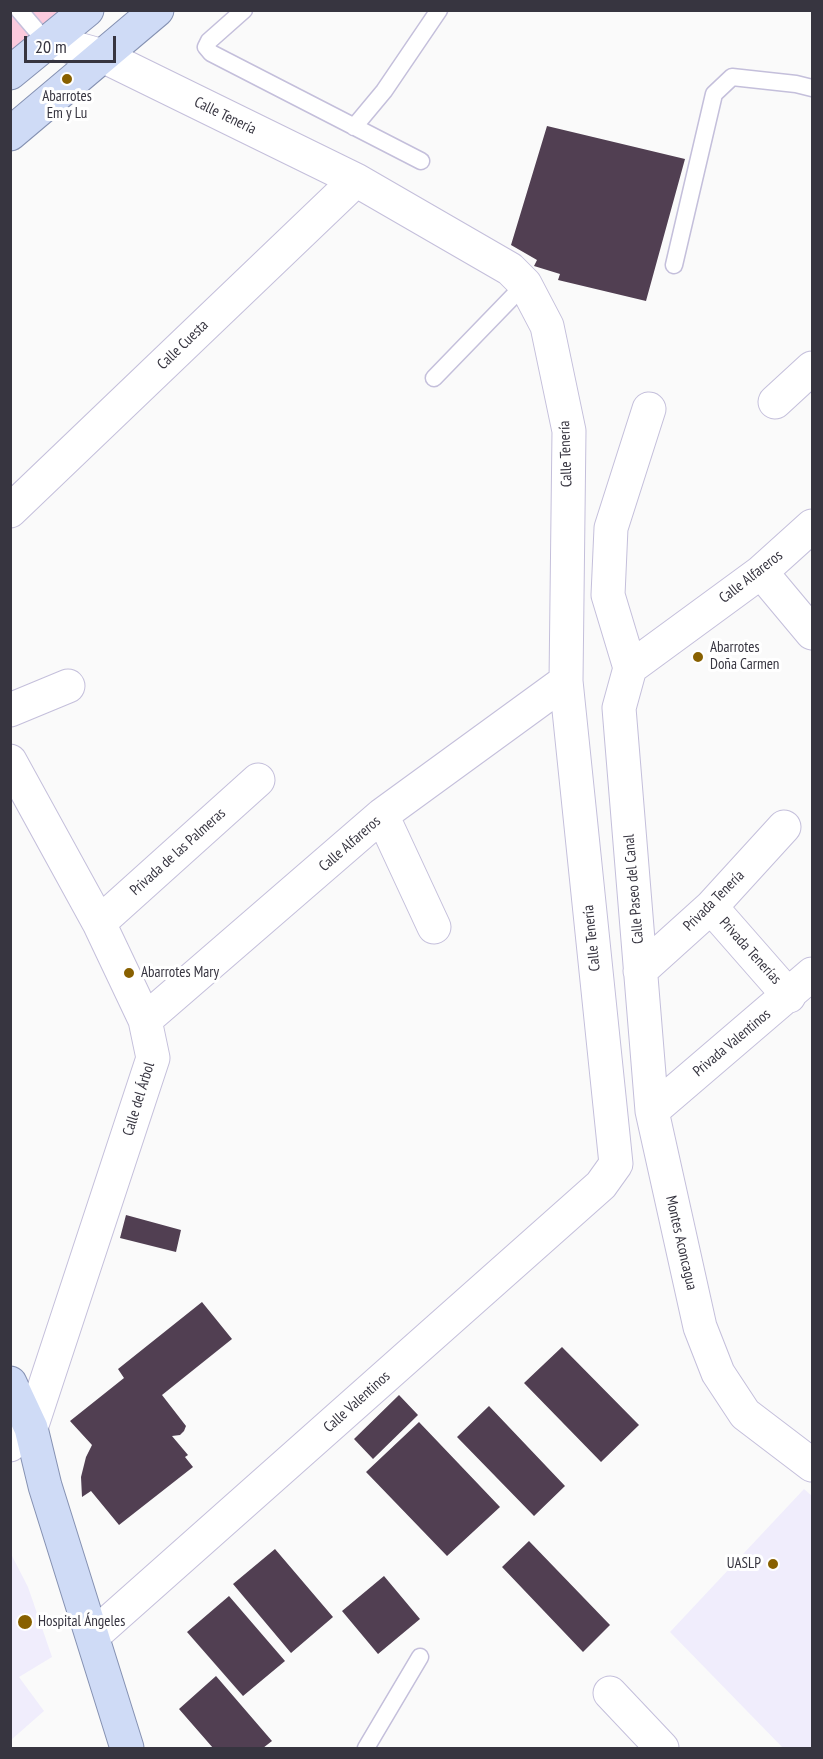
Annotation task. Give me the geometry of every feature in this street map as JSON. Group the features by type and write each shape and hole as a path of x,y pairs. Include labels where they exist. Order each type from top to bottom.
{"main road":[{"path":"10,134 157,10"},
{"path":"10,74 69,25"},
{"path":"10,1383 17,1441 45,1486 128,1749"}],"street":[{"name":"Calle Tenería","path":"69,25 104,56 356,180 510,269 525,284 547,326 569,431 566,681 616,1164"},
{"name":"Calle Cuesta","path":"10,511 356,180"},
{"path":"775,402 813,368"},
{"path":"630,668 608,595 611,528 649,409"},
{"name":"Calle Alfareros","path":"630,668 761,572 813,526"},
{"path":"761,572 813,633"},
{"name":"Calle Paseo del Canal","path":"630,668 619,708 652,1111"},
{"name":"Calle Alfareros","path":"145,1020 382,815 566,681"},
{"path":"10,710 68,686"},
{"name":"Calle del Árbol","path":"10,761 99,923 145,1020 153,1058 17,1441"},
{"name":"Privada de las Palmeras","path":"99,923 258,780"},
{"path":"382,815 434,927"},
{"name":"Privada Tenería","path":"640,971 711,907 784,827"},
{"name":"Privada Tenerías","path":"711,907 801,985"},
{"name":"Privada Valentinos","path":"652,1111 801,985"},
{"name":"Montes Aconcagua","path":"652,1111 700,1327 718,1373 745,1414 813,1465"},
{"name":"Calle Valentinos","path":"93,1636 601,1185 616,1164"},
{"path":"610,1693 662,1749"}],"lane":[{"path":"19,10 42,37 69,25"},
{"path":"244,10 209,41 206,47 211,54 421,160"},
{"path":"354,126 384,91 439,10"},
{"path":"674,265 714,94 732,77 813,88"},
{"path":"434,378 525,284"},
{"path":"366,1749 420,1657"}],"shaded area":[{"path":"11,11 73,11 11,62"},
{"name":"UASLP","path":"804,1489 812,1496 812,1748 783,1748 670,1632"},
{"name":"Hospital Ángeles","path":"10,1552 28,1587 52,1657 19,1677 44,1711 11,1740"}],"building":[{"path":"547,126 685,159 646,301 558,280 560,274 534,266 537,260 511,245"},
{"path":"126,1215 181,1230 176,1252 120,1238"},
{"path":"202,1302 232,1339 162,1395 186,1426 180,1435 172,1436 188,1455 185,1457 193,1467 119,1525 91,1491 82,1497 81,1477 92,1445 70,1421 124,1378 118,1369"},
{"path":"562,1347 639,1425 601,1462 524,1383"},
{"path":"399,1395 418,1415 373,1459 354,1439"},
{"path":"489,1406 565,1486 534,1516 457,1437"},
{"path":"419,1422 500,1507 447,1556 366,1472"},
{"path":"529,1541 610,1625 583,1652 502,1567"},
{"path":"275,1549 333,1617 291,1653 233,1584"},
{"path":"384,1576 420,1619 378,1654 342,1611"},
{"path":"229,1596 285,1661 243,1696 187,1632"},
{"path":"216,1676 272,1741 263,1748 213,1748 179,1709"}],"place":[{"name":"Abarrotes Em y Lu","path":"67,79"},
{"name":"Abarrotes Doña Carmen","path":"698,657"},
{"name":"Abarrotes Mary","path":"129,973"},
{"name":"UASLP","path":"773,1564"},
{"name":"Hospital Ángeles","path":"25,1622"}]}
